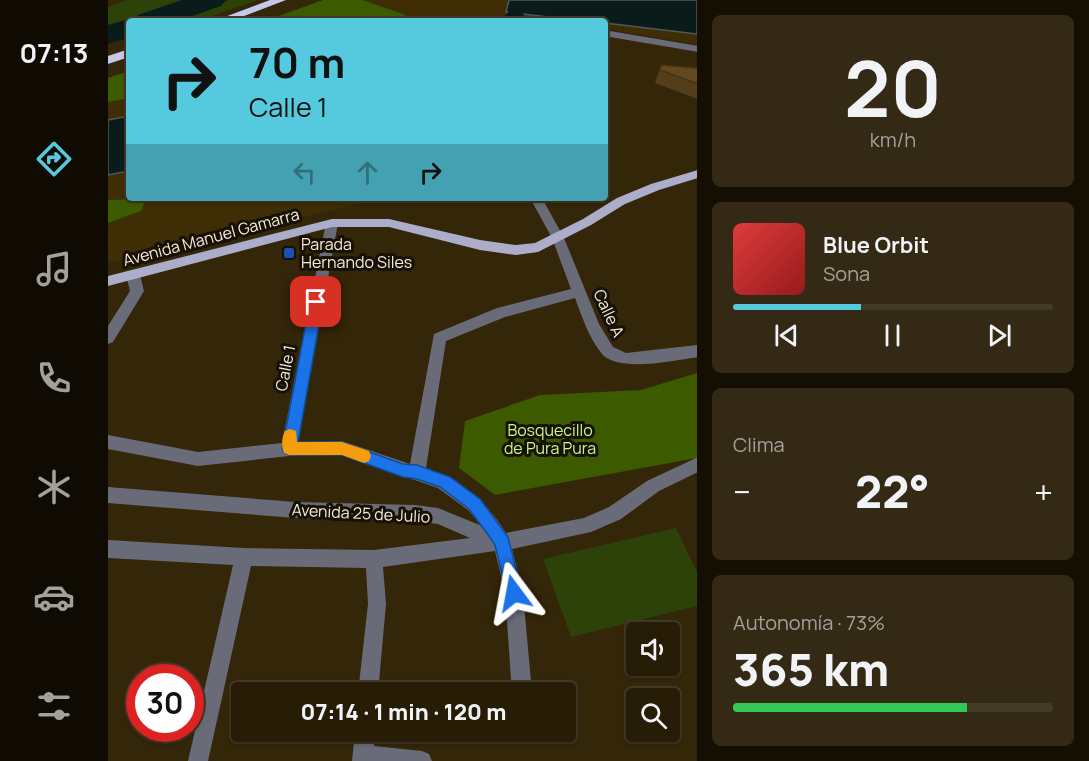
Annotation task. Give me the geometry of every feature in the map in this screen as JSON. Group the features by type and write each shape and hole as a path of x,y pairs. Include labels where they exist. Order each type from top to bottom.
{"highway":[{"path":"229,18 281,0"},
{"path":"108,60 126,54"}],"main road":[{"name":"Avenida Manuel Gamarra","path":"108,281 332,223 389,223 480,245 516,250 538,247 558,238 621,201 655,187 697,174"}],"street":[{"path":"608,34 697,49"},
{"name":"Calle A","path":"538,201 558,238 593,326 608,351 625,359 697,351"},
{"name":"Calle 1","path":"289,449 332,223"},
{"path":"108,338 137,291 133,274"},
{"path":"417,472 439,338 502,312 580,292"},
{"path":"108,442 198,459 289,449 342,448 444,482 460,492 487,518 502,543 514,593 521,682"},
{"path":"108,549 244,557 374,559 502,543 585,526 615,513 653,486 697,464"},
{"name":"Avenida 25 de Julio","path":"108,495 295,510 415,513 438,516 502,543"},
{"path":"198,761 244,557"},
{"path":"369,682 376,604 374,559"},
{"path":"364,742 362,758 422,761"}],"shaded area":[{"path":"323,0 697,0 697,44 608,29 608,18 273,18"},
{"path":"509,0 697,0 697,34 608,23 608,18 557,18 506,12"},
{"path":"126,72 126,201 370,201 108,263 108,78"},
{"path":"126,117 126,172 108,175 108,120"}],"green space":[{"path":"127,0 197,0 142,18 126,18 126,23 108,29 108,7"},
{"path":"230,0 258,0 206,18 176,18"},
{"path":"323,0 362,0 406,15 400,18 273,18"},
{"path":"126,72 126,99 108,102 108,78"},
{"path":"108,200 145,201 141,211 108,223"},
{"name":"Bosquecillo de Pura Pura","path":"697,373 697,458 495,495 459,468 465,421 540,395 641,390"},
{"path":"676,528 697,572 697,606 571,637 543,559"}],"building":[{"path":"661,65 697,68 697,84 660,70"}],"waterway":[{"path":"158,18 211,0"},
{"path":"512,18 516,14"},
{"path":"108,35 126,29"}],"slow traffic":[{"path":"290,435 289,449 342,448 364,456"}],"place":[{"name":"Parada Hernando Siles","path":"289,253"}],"route":[{"path":"316,302 289,449 342,448 403,470 431,476 460,492 487,518 502,543 514,593"}]}
